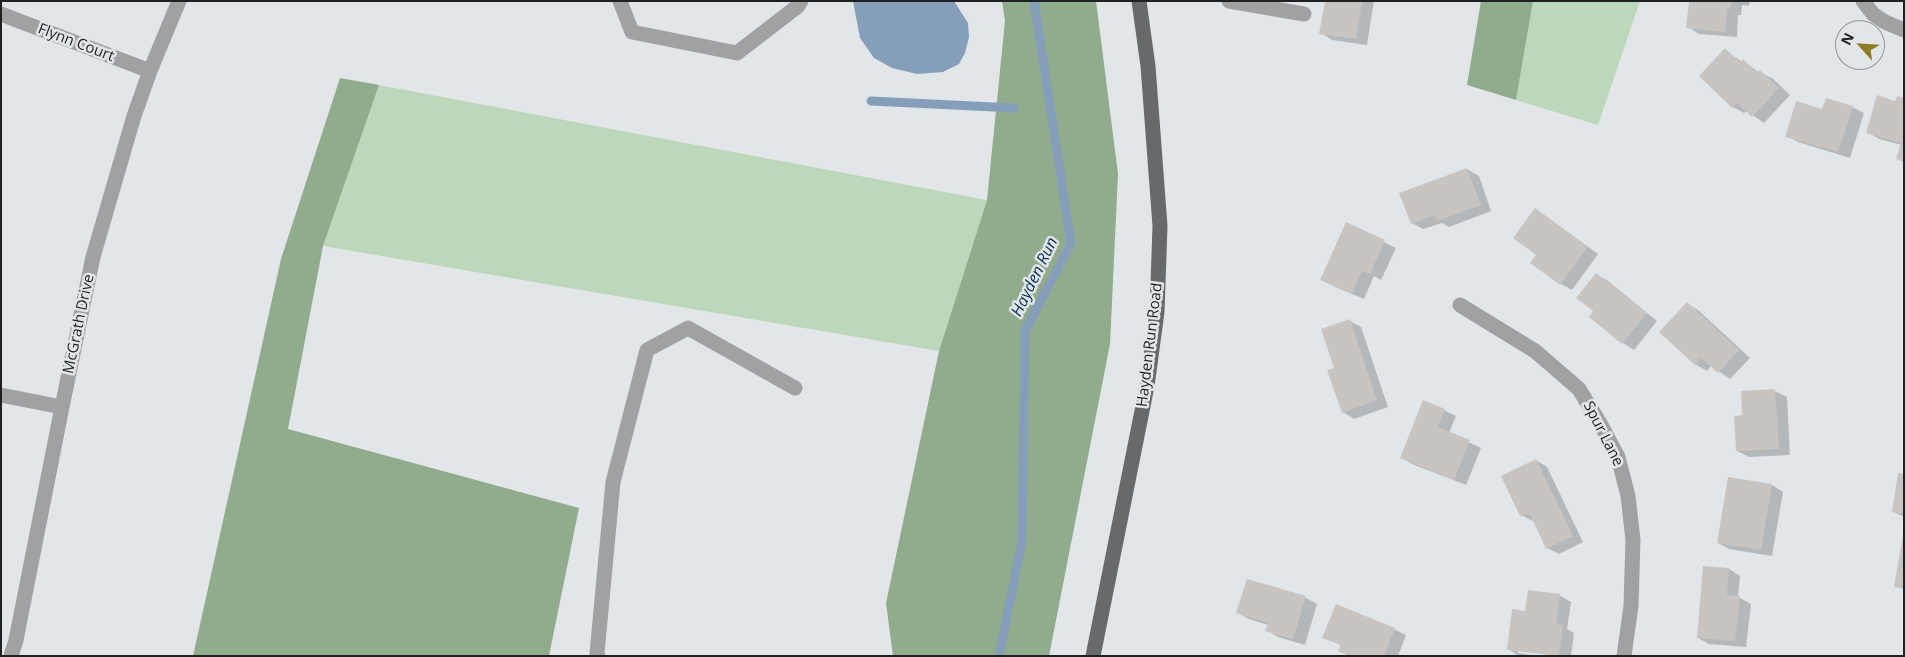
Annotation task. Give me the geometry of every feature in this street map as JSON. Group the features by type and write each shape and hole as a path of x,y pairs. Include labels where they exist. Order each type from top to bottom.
{"main road":[{"name":"Hayden Run Road","path":"1093,656 1147,386 1157,312 1160,226 1148,66 1139,1"}],"street":[{"name":"McGrath Drive","path":"10,656 18,630 94,257 134,116 178,1"},
{"path":"620,1 632,32 737,53 798,6 801,1"},
{"path":"1229,1 1304,14"},
{"path":"1863,1 1873,14 1885,22 1904,30"},
{"name":"Flynn Court","path":"1,14 150,71"},
{"name":"Spur Lane","path":"1460,305 1535,351 1578,389 1601,425 1618,457 1628,496 1634,540 1631,606 1624,656"},
{"path":"598,656 613,482 647,350 688,328 795,388"},
{"path":"1,395 62,408"}],"green space":[{"path":"1002,1 1096,1 1118,174 1110,344 1049,656 893,656 886,603 939,351 987,200 1005,21"},
{"path":"1481,1 1533,1 1516,100 1467,85"},
{"path":"1533,1 1640,1 1598,125 1516,100"},
{"path":"340,78 379,85 323,246 288,429 579,508 549,656 193,656 281,259"},
{"path":"379,85 987,200 939,351 323,246"}],"water":[{"path":"853,1 954,1 968,23 969,37 965,53 959,64 943,72 917,74 892,68 874,58 860,38"}],"building":[{"path":"1325,1 1362,1 1356,39 1319,34"},
{"path":"1689,1 1731,1 1730,9 1727,9 1725,32 1686,28"},
{"path":"1725,48 1740,63 1743,59 1757,73 1760,70 1779,88 1752,117 1737,103 1732,108 1699,76"},
{"path":"1877,95 1895,101 1897,96 1904,98 1904,162 1896,159 1901,143 1866,133"},
{"path":"1826,98 1853,106 1838,152 1785,137 1796,101 1822,109"},
{"path":"1467,168 1481,205 1437,221 1435,215 1411,224 1399,193"},
{"path":"1535,208 1588,247 1560,285 1530,263 1536,255 1513,238"},
{"path":"1346,222 1385,240 1370,274 1362,271 1352,294 1320,280"},
{"path":"1596,273 1647,313 1622,344 1589,317 1593,311 1576,298"},
{"path":"1687,302 1739,350 1718,373 1701,358 1695,365 1659,332"},
{"path":"1350,319 1377,400 1342,413 1327,370 1334,368 1321,329"},
{"path":"1775,389 1779,449 1736,451 1734,416 1742,415 1741,391"},
{"path":"1423,400 1445,409 1438,427 1470,440 1454,480 1400,458"},
{"path":"1536,459 1573,536 1546,549 1530,514 1520,516 1501,476"},
{"path":"1898,473 1904,474 1904,514 1892,512"},
{"path":"1728,477 1772,484 1761,550 1717,543"},
{"path":"1904,536 1904,589 1894,587"},
{"path":"1703,566 1729,568 1727,595 1740,596 1735,641 1697,638"},
{"path":"1247,579 1306,596 1293,639 1265,631 1268,623 1236,613"},
{"path":"1528,590 1560,594 1556,624 1563,625 1559,656 1507,650 1512,609 1525,611"},
{"path":"1336,604 1395,628 1384,656 1350,656 1338,651 1341,645 1322,638"}],"waterway":[{"name":"Hayden Run","path":"999,656 1022,541 1025,331 1071,243 1034,1"},
{"path":"871,101 1014,108"}]}
